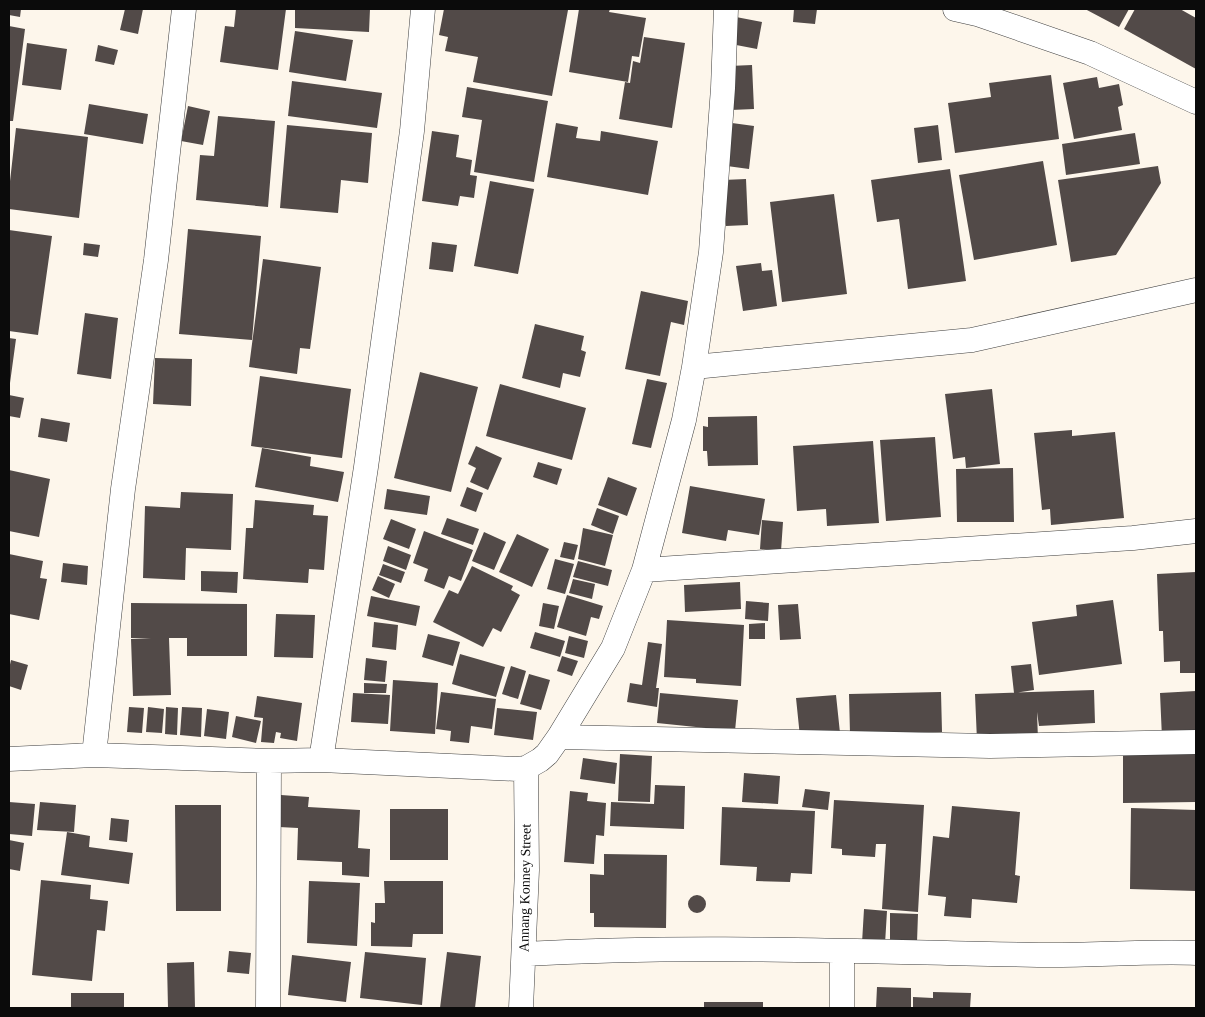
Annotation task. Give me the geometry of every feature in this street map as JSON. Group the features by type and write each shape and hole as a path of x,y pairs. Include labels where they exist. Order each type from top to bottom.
{"street":[{"path":"94,755 123,489 156,260 184,9"},
{"path":"321,760 366,466 412,131 423,9"},
{"path":"9,759 94,755 269,761 321,760 508,769 532,766 547,754 613,648 644,570 684,420 711,252 723,88 726,9"},
{"path":"955,9 977,14 1090,53 1196,102"},
{"path":"694,367 972,340 1196,290"},
{"path":"644,570 1133,538 1196,531"},
{"path":"559,737 990,746 1196,742"},
{"path":"268,1008 269,761"},
{"name":"Annang Konney Street","path":"521,1008 527,870 526,768"},
{"path":"524,954 597,950 842,951 1041,955 1196,953"},
{"path":"842,951 842,1008"}],"building":[{"path":"9,9 21,9 20,17 9,15"},
{"path":"125,9 143,9 138,34 120,30"},
{"path":"236,9 286,9 278,70 220,62 225,26 234,27"},
{"path":"295,9 370,9 369,32 295,28"},
{"path":"444,9 568,10 552,96 473,82 478,57 445,51 448,37 439,35"},
{"path":"579,9 610,9 609,12 646,18 639,57 632,56 628,82 569,72"},
{"path":"794,9 817,9 815,24 793,22"},
{"path":"1085,9 1129,9 1119,27"},
{"path":"1135,9 1180,9 1196,18 1196,69 1124,29"},
{"path":"736,17 762,22 757,49 731,44"},
{"path":"9,26 25,29 13,121 9,121"},
{"path":"295,31 353,40 346,81 289,72"},
{"path":"644,37 685,43 672,128 619,119 625,82 630,83 633,61 640,63"},
{"path":"27,43 67,49 61,90 22,85"},
{"path":"98,45 118,50 114,65 95,61"},
{"path":"752,65 754,109 731,110 729,66"},
{"path":"1051,75 1059,139 955,153 948,103 991,97 989,83"},
{"path":"1097,77 1099,88 1119,84 1123,105 1118,107 1122,130 1074,139 1063,83"},
{"path":"292,81 382,93 377,128 288,116"},
{"path":"467,87 548,101 534,182 474,172 482,120 462,117"},
{"path":"89,104 148,114 143,144 84,134"},
{"path":"188,106 210,111 203,145 181,141"},
{"path":"218,116 275,121 268,207 196,200 200,155 214,156"},
{"path":"556,123 578,127 576,138 600,141 601,131 658,141 648,195 547,177"},
{"path":"732,123 754,126 749,169 727,166"},
{"path":"287,125 372,133 368,183 341,180 338,213 280,208"},
{"path":"938,125 942,160 918,163 914,128"},
{"path":"16,128 88,137 79,218 9,209 9,190"},
{"path":"432,131 459,135 456,157 472,160 470,175 477,176 474,198 460,196 458,206 422,201"},
{"path":"1135,133 1140,164 1066,175 1062,144"},
{"path":"1043,161 1057,245 974,260 959,175"},
{"path":"1158,166 1161,183 1116,255 1071,262 1058,180"},
{"path":"950,169 966,281 908,289 899,219 877,222 871,180"},
{"path":"746,179 748,225 726,226 723,180"},
{"path":"490,181 534,189 518,274 474,266"},
{"path":"834,194 847,294 782,302 770,202"},
{"path":"188,229 261,236 252,340 179,334"},
{"path":"9,230 52,236 38,335 9,331"},
{"path":"432,242 457,245 453,272 429,269"},
{"path":"84,243 100,245 98,257 83,255"},
{"path":"263,259 321,267 310,349 300,348 297,374 249,367"},
{"path":"761,263 762,271 772,270 777,306 743,311 736,266"},
{"path":"641,291 688,301 684,325 671,322 660,376 625,369"},
{"path":"85,313 118,318 111,379 77,374"},
{"path":"535,324 584,336 581,350 586,352 580,377 563,373 560,388 522,378"},
{"path":"9,338 16,339 10,383 9,383"},
{"path":"155,358 192,359 191,406 153,404"},
{"path":"420,372 478,387 451,492 394,478"},
{"path":"260,376 351,389 342,458 251,446"},
{"path":"647,379 667,383 651,448 632,444"},
{"path":"500,384 586,408 572,460 486,436"},
{"path":"992,389 1000,464 966,468 965,457 953,459 945,394"},
{"path":"9,395 24,398 20,418 9,416"},
{"path":"757,416 758,465 708,466 707,451 703,451 703,426 708,427 708,417"},
{"path":"41,418 70,423 67,442 38,437"},
{"path":"1072,430 1072,436 1115,432 1124,518 1051,525 1050,509 1042,510 1034,433"},
{"path":"935,437 941,517 886,521 880,440"},
{"path":"873,441 879,523 827,526 826,509 797,511 793,446"},
{"path":"476,446 502,458 488,490 470,482 476,468 468,464"},
{"path":"262,448 311,457 310,466 344,472 338,502 255,487"},
{"path":"538,462 562,469 557,485 533,477"},
{"path":"1013,468 1014,522 957,522 956,469"},
{"path":"9,470 50,479 39,537 9,531"},
{"path":"608,477 637,488 627,516 598,505"},
{"path":"690,486 765,499 759,535 728,530 726,541 682,533"},
{"path":"467,487 483,493 476,512 460,506"},
{"path":"387,489 430,496 427,515 384,509"},
{"path":"181,492 233,494 231,550 186,548 185,580 143,578 145,506 180,508"},
{"path":"255,500 314,505 313,515 328,516 324,570 309,569 308,583 243,579 246,528 253,528"},
{"path":"597,508 619,516 613,534 591,525"},
{"path":"447,518 479,529 473,545 441,534"},
{"path":"391,519 416,529 409,549 383,539"},
{"path":"762,520 783,522 781,551 760,549"},
{"path":"583,528 613,535 605,566 578,559"},
{"path":"424,531 473,550 461,581 449,576 444,589 424,581 428,569 413,563"},
{"path":"484,532 506,542 494,570 472,561"},
{"path":"517,534 549,549 532,587 499,572"},
{"path":"564,542 578,545 574,560 560,557"},
{"path":"388,546 411,555 406,570 383,561"},
{"path":"9,554 43,561 40,578 47,579 39,620 9,614"},
{"path":"555,559 574,564 565,594 547,589"},
{"path":"578,561 612,570 608,586 573,577"},
{"path":"63,563 88,566 87,585 61,582"},
{"path":"383,564 405,572 401,583 379,575"},
{"path":"472,566 513,586 511,590 520,595 501,632 493,628 483,647 433,622 449,590 458,594"},
{"path":"201,571 238,572 237,593 201,591"},
{"path":"1196,572 1196,673 1180,673 1180,661 1164,662 1163,631 1159,631 1157,574"},
{"path":"378,576 395,584 389,598 372,590"},
{"path":"573,579 595,584 592,599 569,593"},
{"path":"740,582 741,609 685,612 684,585"},
{"path":"567,595 603,606 599,619 591,617 586,636 557,627"},
{"path":"371,596 420,606 416,626 367,616"},
{"path":"1113,600 1122,664 1039,675 1032,622 1077,616 1076,605"},
{"path":"746,601 769,603 768,621 745,619"},
{"path":"131,603 247,604 247,656 187,656 187,638 169,638 171,695 133,696 131,639 151,638 131,638"},
{"path":"543,603 559,606 554,629 539,626"},
{"path":"798,604 801,639 780,640 778,605"},
{"path":"276,614 315,615 313,658 274,657"},
{"path":"667,620 744,625 741,686 696,683 696,679 664,677"},
{"path":"374,622 398,625 396,650 372,647"},
{"path":"765,623 765,639 749,639 749,624"},
{"path":"535,632 565,641 560,657 530,648"},
{"path":"428,634 460,642 453,666 422,657"},
{"path":"569,636 588,641 584,658 565,653"},
{"path":"648,642 662,644 656,688 659,688 657,707 627,702 630,683 642,685"},
{"path":"460,654 505,667 496,697 452,684"},
{"path":"562,656 578,661 572,676 557,671"},
{"path":"366,658 387,661 385,682 364,680"},
{"path":"11,660 28,665 21,690 9,686"},
{"path":"1031,664 1034,690 1014,693 1011,666"},
{"path":"511,666 526,671 518,699 502,694"},
{"path":"529,674 550,680 541,710 520,704"},
{"path":"393,680 438,683 435,734 390,731"},
{"path":"364,683 387,684 386,693 364,693"},
{"path":"1094,690 1095,723 1039,726 1037,712 1038,740 977,741 975,694"},
{"path":"1196,691 1196,736 1162,738 1160,693"},
{"path":"441,692 496,699 492,729 471,726 469,743 450,741 451,731 436,729"},
{"path":"941,692 942,732 850,734 849,694"},
{"path":"353,693 390,695 388,724 351,722"},
{"path":"660,693 738,700 735,731 657,723"},
{"path":"836,695 840,733 800,737 796,698"},
{"path":"257,696 302,703 297,741 280,738 281,733 276,732 274,743 261,742 263,718 254,717"},
{"path":"129,707 144,708 142,733 127,732"},
{"path":"148,707 164,709 162,733 146,732"},
{"path":"166,707 178,708 177,735 165,734"},
{"path":"182,707 202,708 201,737 180,735"},
{"path":"497,708 537,712 533,740 494,735"},
{"path":"207,709 229,712 226,739 204,736"},
{"path":"236,716 261,721 256,743 232,737"},
{"path":"620,754 652,756 650,802 618,801"},
{"path":"1123,754 1196,754 1196,802 1123,803"},
{"path":"583,758 617,763 615,784 580,779"},
{"path":"744,773 780,776 778,804 742,802"},
{"path":"655,785 685,786 684,829 610,826 611,802 654,804"},
{"path":"805,789 830,792 828,810 802,807"},
{"path":"570,791 588,793 587,801 606,803 604,836 596,835 594,864 564,862"},
{"path":"281,795 309,797 308,807 360,810 358,848 370,849 369,877 342,875 342,862 297,860 298,828 279,827"},
{"path":"834,800 924,805 918,912 882,909 886,844 876,844 875,857 842,855 842,849 831,848"},
{"path":"9,802 35,804 32,836 9,834"},
{"path":"40,802 76,805 74,832 37,830"},
{"path":"175,805 221,805 221,911 176,911"},
{"path":"952,806 1020,812 1015,875 1020,876 1017,903 972,899 971,918 944,916 946,897 928,895 933,836 949,838"},
{"path":"722,807 815,811 812,874 791,873 790,882 756,881 757,867 720,865"},
{"path":"1131,808 1196,810 1196,891 1130,889"},
{"path":"390,809 448,809 448,860 390,860"},
{"path":"111,818 129,820 127,842 109,840"},
{"path":"67,832 90,836 89,847 133,853 129,884 61,875"},
{"path":"9,840 24,843 20,871 9,869"},
{"path":"604,854 667,855 666,928 594,927 594,913 590,913 590,874 604,875"},
{"path":"41,880 91,885 90,899 108,901 105,931 97,930 92,981 32,975"},
{"path":"309,881 360,883 357,946 307,943"},
{"path":"384,881 443,881 443,934 413,934 412,947 371,946 371,922 375,923 375,903 385,903"},
{"path":"693,895 701,895 706,900 704,911 693,913 688,908 688,900"},
{"path":"864,909 887,911 885,944 862,943"},
{"path":"890,913 918,914 917,942 890,941"},
{"path":"229,951 251,953 249,974 227,972"},
{"path":"365,952 426,958 422,1005 360,998"},
{"path":"447,952 481,956 475,1008 440,1008"},
{"path":"292,955 351,962 346,1002 288,995"},
{"path":"194,962 195,1008 168,1008 167,963"},
{"path":"877,987 911,988 911,1008 876,1008"},
{"path":"933,992 971,993 970,1008 913,1008 913,997 933,998"},
{"path":"71,993 124,993 124,1008 71,1008"},
{"path":"704,1002 763,1002 763,1008 704,1008"}]}
